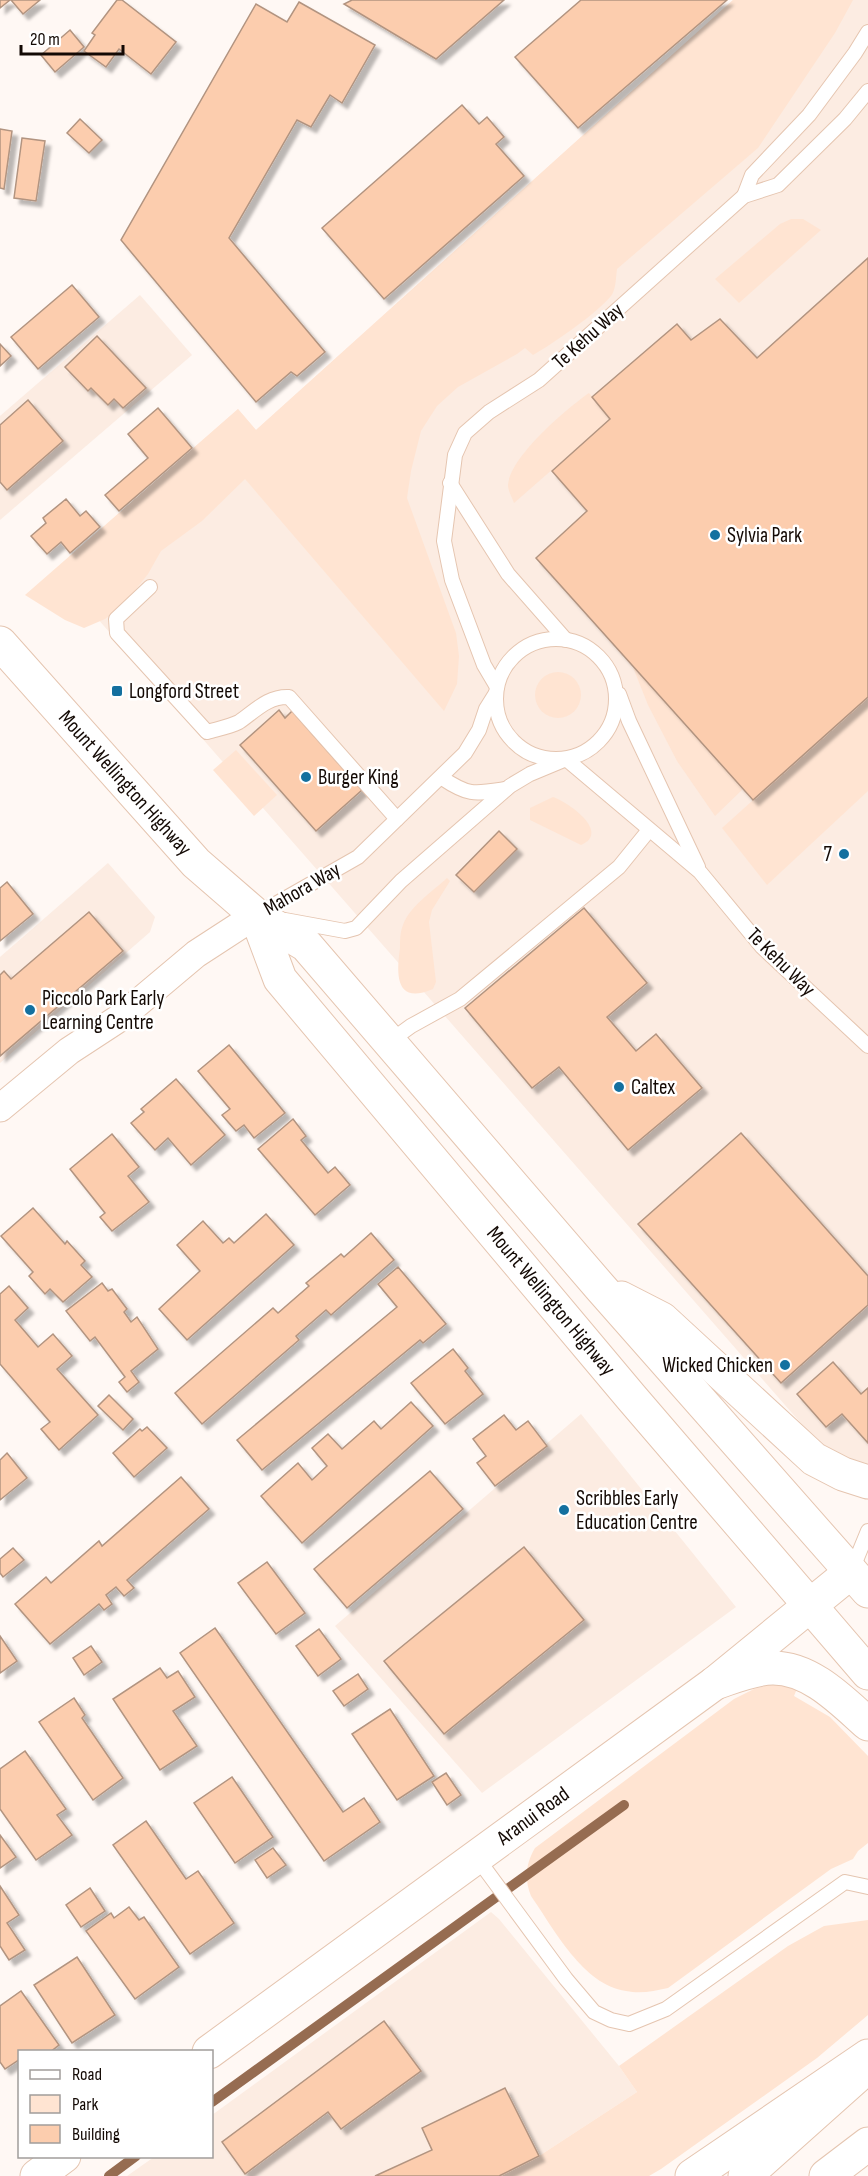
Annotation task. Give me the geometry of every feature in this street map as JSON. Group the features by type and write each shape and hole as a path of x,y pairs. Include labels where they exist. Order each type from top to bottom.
{"main road":[{"name":"Mount Wellington Highway","path":"0,643 196,862 256,915 306,945 600,1287 862,1576"},
{"name":"Mount Wellington Highway","path":"256,915 280,979 631,1397 868,1673"},
{"path":"600,1287 662,1319 814,1460 843,1474 868,1482"},
{"name":"Aranui Road","path":"212,2050 484,1867 811,1606 862,1576"},
{"path":"715,1683 759,1670 773,1668 790,1670 833,1693 868,1724"},
{"path":"692,2176 868,2056"},
{"path":"745,2176 868,2067"},
{"path":"826,2176 868,2144"},
{"path":"37,2176 63,2158"}],"street":[{"path":"0,1108 69,1052 121,1017 196,954 256,915"}],"lane":[{"name":"Te Kehu Way","path":"744,196 752,176 809,115 868,32"},
{"name":"Te Kehu Way","path":"496,690 484,665 452,580 444,541 454,455 465,432 489,412 539,380 744,196 778,184 845,119 868,91"},
{"name":"Te Kehu Way","path":"450,483 508,574 566,640"},
{"path":"150,587 116,619 117,633 207,732 237,723 267,701 289,697 397,819"},
{"name":"Te Kehu Way","path":"613,678 616,708 612,723 594,747 581,755 566,759 544,759 523,750 507,735 497,715 496,690 502,673 510,660 535,642 550,639 576,642 600,657 613,678 629,721 700,872"},
{"name":"Mahora Way","path":"256,915 358,857 465,753 479,730 496,690"},
{"name":"Te Kehu Way","path":"566,759 700,872 762,947 868,1046"},
{"name":"Mahora Way","path":"256,915 345,931 356,928 401,881 508,788 530,774 566,759"},
{"path":"442,777 458,789 474,794 508,788"},
{"path":"389,1042 411,1026 460,999 619,867 649,830"},
{"path":"862,1576 868,1531"},
{"path":"484,1867 566,1979 594,2012 611,2020 629,2024 666,2009 845,1882 868,1887"}],"shaded area":[{"path":"733,0 868,0 868,1500 55,570 238,409 256,430"},
{"path":"140,295 192,355 0,520 0,416"},
{"name":"Piccolo Park Early Learning Centre","path":"108,863 155,917 150,932 0,1063 0,957"},
{"name":"Scribbles Early Education Centre","path":"581,1414 736,1607 482,1793 335,1626"},
{"path":"491,1912 619,2066 637,2092 539,2156 499,2176 127,2176 153,2158 213,2158 213,2114"}],"green space":[{"path":"733,0 853,0 835,33 758,148 617,269 614,290 604,303 574,328 533,355 525,348 458,387 437,406 421,431 407,498 456,633 459,656 457,684 444,711 245,479 202,521 161,551 148,574 124,604 105,619 84,628 65,620 25,595 238,409 256,430"},
{"path":"791,219 803,219 821,230 739,303 715,279 780,224"},
{"path":"589,393 610,419 514,503 508,485 518,461 541,434"},
{"path":"632,665 743,789 715,816 677,761 648,705"},
{"path":"558,672 574,679 581,695 574,711 558,718 542,711 535,695 542,679"},
{"path":"868,697 868,791 767,885 722,828"},
{"path":"236,750 277,795 254,816 213,770"},
{"path":"553,797 576,811 589,825 591,833 589,839 581,845 530,820 530,808"},
{"path":"447,878 450,881 432,910 429,922 436,982 433,989 412,993 405,990 399,977 402,928 416,905"},
{"path":"775,1683 798,1686 794,1696 830,1717 868,1756 868,1843 858,1851 853,1859 831,1869 668,1988 637,1992 611,1987 596,1978 571,1954 531,1896 527,1883 527,1871 535,1848 734,1699 754,1689"},
{"path":"868,1920 868,2015 817,2058 661,2169 649,2176 499,2176 539,2156 637,2092 619,2066 788,1946 824,1926"}],"building":[{"path":"0,0 10,0 0,8"},
{"path":"11,0 40,0 23,14"},
{"path":"117,0 122,0 176,42 151,74 119,49 106,67 84,51 95,35 92,33"},
{"path":"352,0 504,0 436,59 344,4"},
{"path":"581,0 727,0 578,128 515,57"},
{"path":"299,2 375,45 342,103 330,95 311,127 297,120 229,238 325,352 297,376 291,372 256,402 121,240 256,4 287,22"},
{"path":"70,30 84,47 55,72 41,55"},
{"path":"462,105 479,124 487,117 504,137 496,144 524,176 384,299 322,228"},
{"path":"80,119 102,140 89,153 67,133"},
{"path":"0,129 12,131 4,189 0,188"},
{"path":"22,138 45,141 36,201 14,198"},
{"name":"Sylvia Park","path":"868,258 868,697 753,800 536,558 587,511 552,471 610,419 592,397 677,324 691,340 720,319 757,358"},
{"path":"72,285 99,317 38,369 11,337"},
{"path":"97,336 146,388 123,408 114,399 108,405 91,388 88,391 65,367"},
{"path":"0,344 11,356 0,366"},
{"path":"28,400 63,441 7,490 0,482 0,425"},
{"path":"158,408 192,448 119,511 105,495 148,458 128,434"},
{"path":"66,499 80,516 86,511 100,527 70,553 61,542 47,554 31,536 46,523 43,518"},
{"path":"279,710 285,718 292,711 362,790 316,831 240,745"},
{"path":"499,831 517,849 474,892 456,875"},
{"path":"7,882 33,914 0,941 0,888"},
{"path":"584,908 647,983 607,1017 636,1051 656,1034 702,1088 628,1150 559,1067 532,1088 465,1008"},
{"path":"89,912 123,951 0,1056 0,975 4,971 11,979"},
{"path":"229,1045 285,1113 254,1138 244,1125 236,1131 222,1115 230,1109 198,1071"},
{"path":"176,1079 225,1135 191,1165 168,1138 155,1150 131,1123 144,1112 141,1109"},
{"path":"293,1119 306,1136 301,1140 328,1173 335,1167 350,1185 315,1215 258,1149"},
{"path":"741,1133 868,1276 868,1305 781,1383 638,1224"},
{"path":"112,1134 139,1167 128,1176 149,1202 112,1231 100,1217 105,1213 70,1169"},
{"path":"33,1208 65,1244 67,1241 85,1261 81,1265 92,1277 63,1302 50,1289 45,1294 29,1276 33,1272 1,1236"},
{"path":"266,1214 294,1245 187,1340 159,1309 200,1271 177,1245 203,1221 223,1243 229,1238 234,1243"},
{"path":"371,1233 394,1260 331,1315 326,1310 296,1336 299,1340 202,1424 175,1393 273,1308 278,1313 309,1286 306,1283 341,1254 344,1257"},
{"path":"398,1267 446,1324 423,1343 420,1340 262,1470 237,1440 397,1307 378,1284"},
{"path":"102,1283 108,1291 112,1289 127,1309 124,1312 131,1322 137,1317 158,1349 131,1371 139,1382 127,1392 119,1382 125,1377 95,1337 90,1341 66,1311"},
{"path":"9,1286 28,1308 15,1320 38,1347 53,1334 72,1356 57,1369 98,1415 59,1450 41,1429 50,1422 0,1364 0,1294"},
{"path":"453,1349 468,1368 465,1371 483,1394 445,1424 411,1383"},
{"path":"833,1362 861,1394 868,1388 868,1443 842,1414 826,1427 797,1394"},
{"path":"109,1395 133,1419 123,1430 98,1406"},
{"path":"411,1402 433,1426 302,1543 261,1496 298,1463 312,1480 327,1466 312,1448 328,1434 342,1449 374,1421 381,1429"},
{"path":"504,1415 516,1430 528,1421 547,1446 495,1486 477,1463 486,1456 473,1439"},
{"path":"147,1427 167,1448 134,1477 113,1453 140,1429 142,1431"},
{"path":"7,1453 27,1478 0,1500 0,1460"},
{"path":"430,1471 463,1509 347,1608 314,1569"},
{"path":"181,1477 209,1509 127,1580 134,1588 124,1596 116,1587 106,1595 112,1604 104,1610 99,1604 50,1644 15,1604 46,1577 51,1583 99,1541 102,1546"},
{"path":"524,1547 584,1620 444,1734 384,1661"},
{"path":"13,1548 24,1560 3,1577 0,1573 0,1559"},
{"path":"267,1562 305,1613 276,1634 238,1583"},
{"path":"215,1628 343,1812 364,1798 380,1822 324,1861 180,1653"},
{"path":"319,1629 341,1659 318,1676 296,1646"},
{"path":"0,1636 17,1661 0,1673"},
{"path":"91,1646 102,1662 84,1675 73,1658"},
{"path":"160,1668 167,1678 178,1671 195,1697 173,1711 197,1746 160,1770 113,1699"},
{"path":"358,1674 368,1689 344,1706 333,1691"},
{"path":"74,1698 85,1715 82,1718 123,1778 93,1800 39,1722"},
{"path":"390,1709 434,1776 397,1800 352,1734"},
{"path":"25,1751 66,1809 57,1815 72,1835 36,1860 0,1809 0,1769"},
{"path":"446,1773 461,1795 447,1805 432,1782"},
{"path":"232,1777 273,1837 235,1863 194,1803"},
{"path":"146,1821 186,1879 198,1871 234,1923 190,1954 113,1845"},
{"path":"0,1835 16,1857 0,1868"},
{"path":"273,1848 286,1865 267,1878 255,1860"},
{"path":"0,1886 19,1915 7,1923 25,1950 9,1960 0,1946"},
{"path":"90,1888 105,1911 81,1927 66,1905"},
{"path":"129,1907 139,1920 144,1917 179,1967 135,1999 86,1931 111,1913 114,1918"},
{"path":"77,1957 115,2015 72,2043 34,1985"},
{"path":"21,1991 59,2045 53,2050 18,2050 18,2060 5,2069 0,2062 0,2006"},
{"path":"384,2021 421,2071 341,2129 328,2112 245,2174 222,2142"},
{"path":"505,2088 539,2156 499,2176 375,2176 432,2150 422,2128"}],"waterway":[{"path":"213,2101 624,1805"},
{"path":"109,2176 133,2158"}],"place":[{"name":"Sylvia Park","path":"715,535"},
{"name":"Longford Street","path":"117,691"},
{"name":"Burger King","path":"306,777"},
{"name":"7","path":"844,854"},
{"name":"Piccolo Park Early Learning Centre","path":"30,1010"},
{"name":"Caltex","path":"619,1087"},
{"name":"Wicked Chicken","path":"785,1365"},
{"name":"Scribbles Early Education Centre","path":"564,1510"}]}
